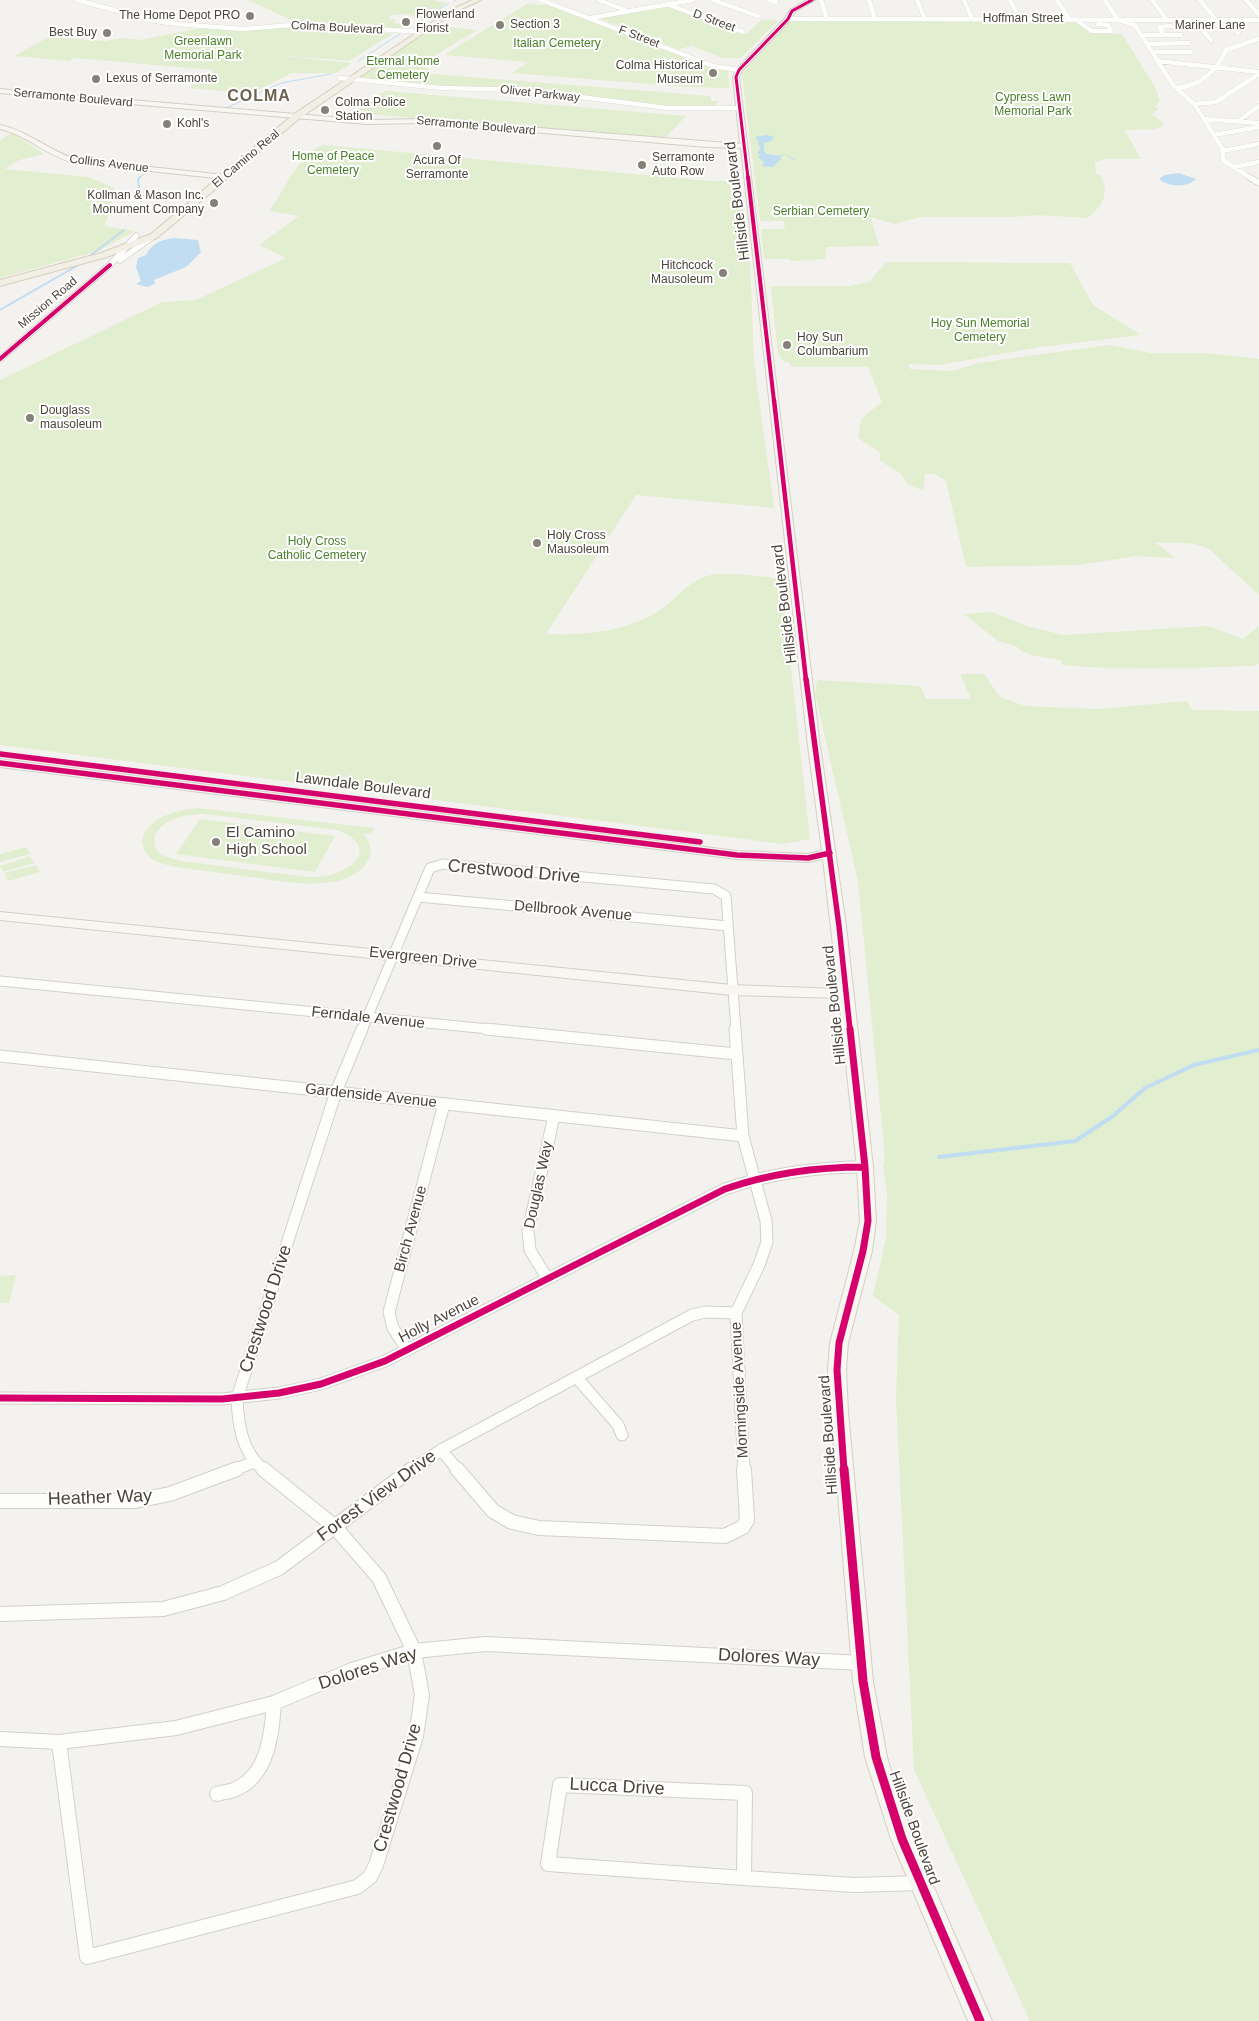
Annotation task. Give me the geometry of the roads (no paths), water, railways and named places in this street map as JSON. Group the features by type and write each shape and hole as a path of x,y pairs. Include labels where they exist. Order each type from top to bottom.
{"main road":[{"name":"El Camino Real","path":"0,282 92,256 136,236 286,116 443,10 465,0"},
{"name":"El Camino Real","path":"0,282 90,260 154,236 297,116 455,10 478,0"},
{"path":"739,70 788,19 792,11 812,0"},
{"name":"Hillside Boulevard","path":"739,70 736,77 739,108 812,737 830,854 847,994 865,1167 868,1210 867,1231 842,1325 837,1370 868,1719 881,1777 897,1825 980,2021"},
{"name":"Serramonte Boulevard","path":"0,92 286,116 372,122 428,122 702,145 744,146"},
{"name":"Collins Avenue","path":"0,127 25,134 54,154 74,161 225,177"},
{"name":"Lawndale Boulevard","path":"0,754 744,848 816,851 830,854"},
{"name":"Lawndale Boulevard","path":"0,763 732,854 808,858 830,854"},
{"name":"Evergreen Drive","path":"0,917 732,990 847,994"}],"street":[{"name":"Colma Boulevard","path":"77,0 171,24 243,29 304,24 421,32"},
{"name":"F Street","path":"541,0 713,66 739,70"},
{"path":"599,0 628,11"},
{"name":"D Street","path":"656,0 743,32"},
{"path":"589,18 693,0"},
{"path":"713,0 758,16"},
{"path":"770,0 776,2"},
{"path":"821,0 827,19"},
{"path":"869,0 876,19"},
{"path":"917,0 925,19"},
{"path":"964,0 972,19"},
{"path":"1010,0 1020,19"},
{"path":"1057,0 1073,20 1093,31 1112,31 1107,25 1082,24"},
{"path":"1105,0 1118,20 1135,25 1177,88 1194,104 1214,135 1222,151 1223,160 1258,182"},
{"path":"1152,0 1167,20"},
{"path":"1200,0 1216,20"},
{"path":"1247,1 1259,3"},
{"path":"1247,1 1259,14"},
{"name":"Hoffman Street","path":"788,19 1259,20"},
{"path":"1135,25 1141,20"},
{"name":"Mariner Lane","path":"1164,35 1160,26 1259,26"},
{"path":"1199,26 1211,40"},
{"path":"1232,26 1238,33"},
{"path":"1142,35 1181,35"},
{"path":"1177,88 1192,86 1219,66 1226,50 1259,39"},
{"path":"1148,44 1189,44"},
{"path":"1152,52 1191,52"},
{"path":"1157,60 1219,66 1259,73"},
{"path":"1194,104 1216,102 1259,73"},
{"name":"Olivet Parkway","path":"340,78 436,88 521,89 667,108 739,108"},
{"path":"1238,122 1259,106"},
{"path":"1204,118 1259,125"},
{"path":"1214,135 1259,125"},
{"path":"1222,151 1259,144"},
{"path":"1234,167 1259,162"},
{"name":"Mission Road","path":"110,265 136,236"},
{"name":"Mission Road","path":"0,359 110,265 154,236"},
{"path":"90,260 108,259 110,265"},
{"name":"Crestwood Drive","path":"59,1742 88,1957 357,1887 370,1877 376,1866 416,1736 422,1695 414,1651 379,1578 334,1526 254,1462 245,1449 240,1432 237,1398 336,1092 430,868 443,864 714,889 726,896 728,926"},
{"name":"Dellbrook Avenue","path":"418,896 728,926"},
{"name":"Morningside Avenue","path":"441,1450 493,1511 512,1522 539,1528 725,1536 734,1534 743,1527 747,1520 736,1313 759,1266 766,1242 766,1221 742,1136 728,926"},
{"name":"Ferndale Avenue","path":"0,981 736,1054"},
{"name":"Gardenside Avenue","path":"0,1056 742,1136"},
{"name":"Birch Avenue","path":"407,1350 393,1328 389,1312 444,1104"},
{"name":"Douglas Way","path":"547,1278 530,1250 528,1231 554,1116"},
{"name":"Holly Avenue","path":"0,1398 237,1398 279,1393 321,1384 362,1370 407,1350 705,1198 754,1178 810,1168 865,1167"},
{"name":"Forest View Drive","path":"0,1614 163,1609 223,1593 279,1568 391,1483 441,1450 692,1315 706,1312 736,1313"},
{"path":"577,1378 618,1425 622,1435"},
{"name":"Heather Way","path":"0,1501 135,1500 170,1494 254,1462"},
{"name":"Dolores Way","path":"0,1739 59,1742 176,1728 274,1702 352,1670 414,1651 486,1644 862,1663"},
{"path":"217,1794 238,1789 255,1775 272,1737 274,1702"},
{"name":"Lucca Drive","path":"744,1878 745,1793 560,1785 548,1864 744,1878 874,1886 920,1883"}],"water":[{"path":"767,135 774,137 771,141 764,143 764,151 767,154 780,156 781,159 773,167 762,166 764,162 758,157 761,155 757,153 760,149 758,140 755,137"},
{"path":"1179,173 1196,179 1188,184 1172,185 1159,179 1165,175"},
{"path":"174,238 198,240 201,252 186,267 154,280 155,284 147,287 136,284 141,281 136,267 138,258 146,255 157,243"}],"waterway":[{"path":"423,19 449,3"},
{"path":"358,61 400,34"},
{"path":"226,108 281,83 331,74"},
{"path":"780,156 784,155"},
{"path":"787,155 795,160"},
{"path":"138,178 148,172"},
{"path":"140,177 138,180 141,201"},
{"path":"91,255 124,230"},
{"path":"0,310 80,264"},
{"path":"939,1157 1075,1141 1113,1116 1145,1088 1194,1065 1259,1050"}],"place":[{"name":"The Home Depot PRO","path":"250,16"},
{"name":"Flowerland Florist","path":"406,22"},
{"name":"Section 3","path":"500,25"},
{"name":"Best Buy","path":"107,33"},
{"name":"Colma Historical Museum","path":"713,73"},
{"name":"Lexus of Serramonte","path":"96,79"},
{"name":"Colma Police Station","path":"325,110"},
{"name":"Kohl's","path":"167,124"},
{"name":"Acura Of Serramonte","path":"437,146"},
{"name":"Serramonte Auto Row","path":"642,165"},
{"name":"Kollman & Mason Inc. Monument Company","path":"214,203"},
{"name":"Hitchcock Mausoleum","path":"723,273"},
{"name":"Hoy Sun Columbarium","path":"787,345"},
{"name":"Douglass mausoleum","path":"30,418"},
{"name":"Holy Cross Mausoleum","path":"537,543"},
{"name":"El Camino High School","path":"216,842"}],"district":[{"name":"COLMA","path":"259,97"}],"park label":[{"name":"Italian Cemetery","path":"557,44"},
{"name":"Greenlawn Memorial Park","path":"203,49"},
{"name":"Eternal Home Cemetery","path":"403,69"},
{"name":"Cypress Lawn Memorial Park","path":"1033,105"},
{"name":"Home of Peace Cemetery","path":"333,164"},
{"name":"Serbian Cemetery","path":"821,212"},
{"name":"Hoy Sun Memorial Cemetery","path":"980,331"},
{"name":"Holy Cross Catholic Cemetery","path":"317,549"}]}
